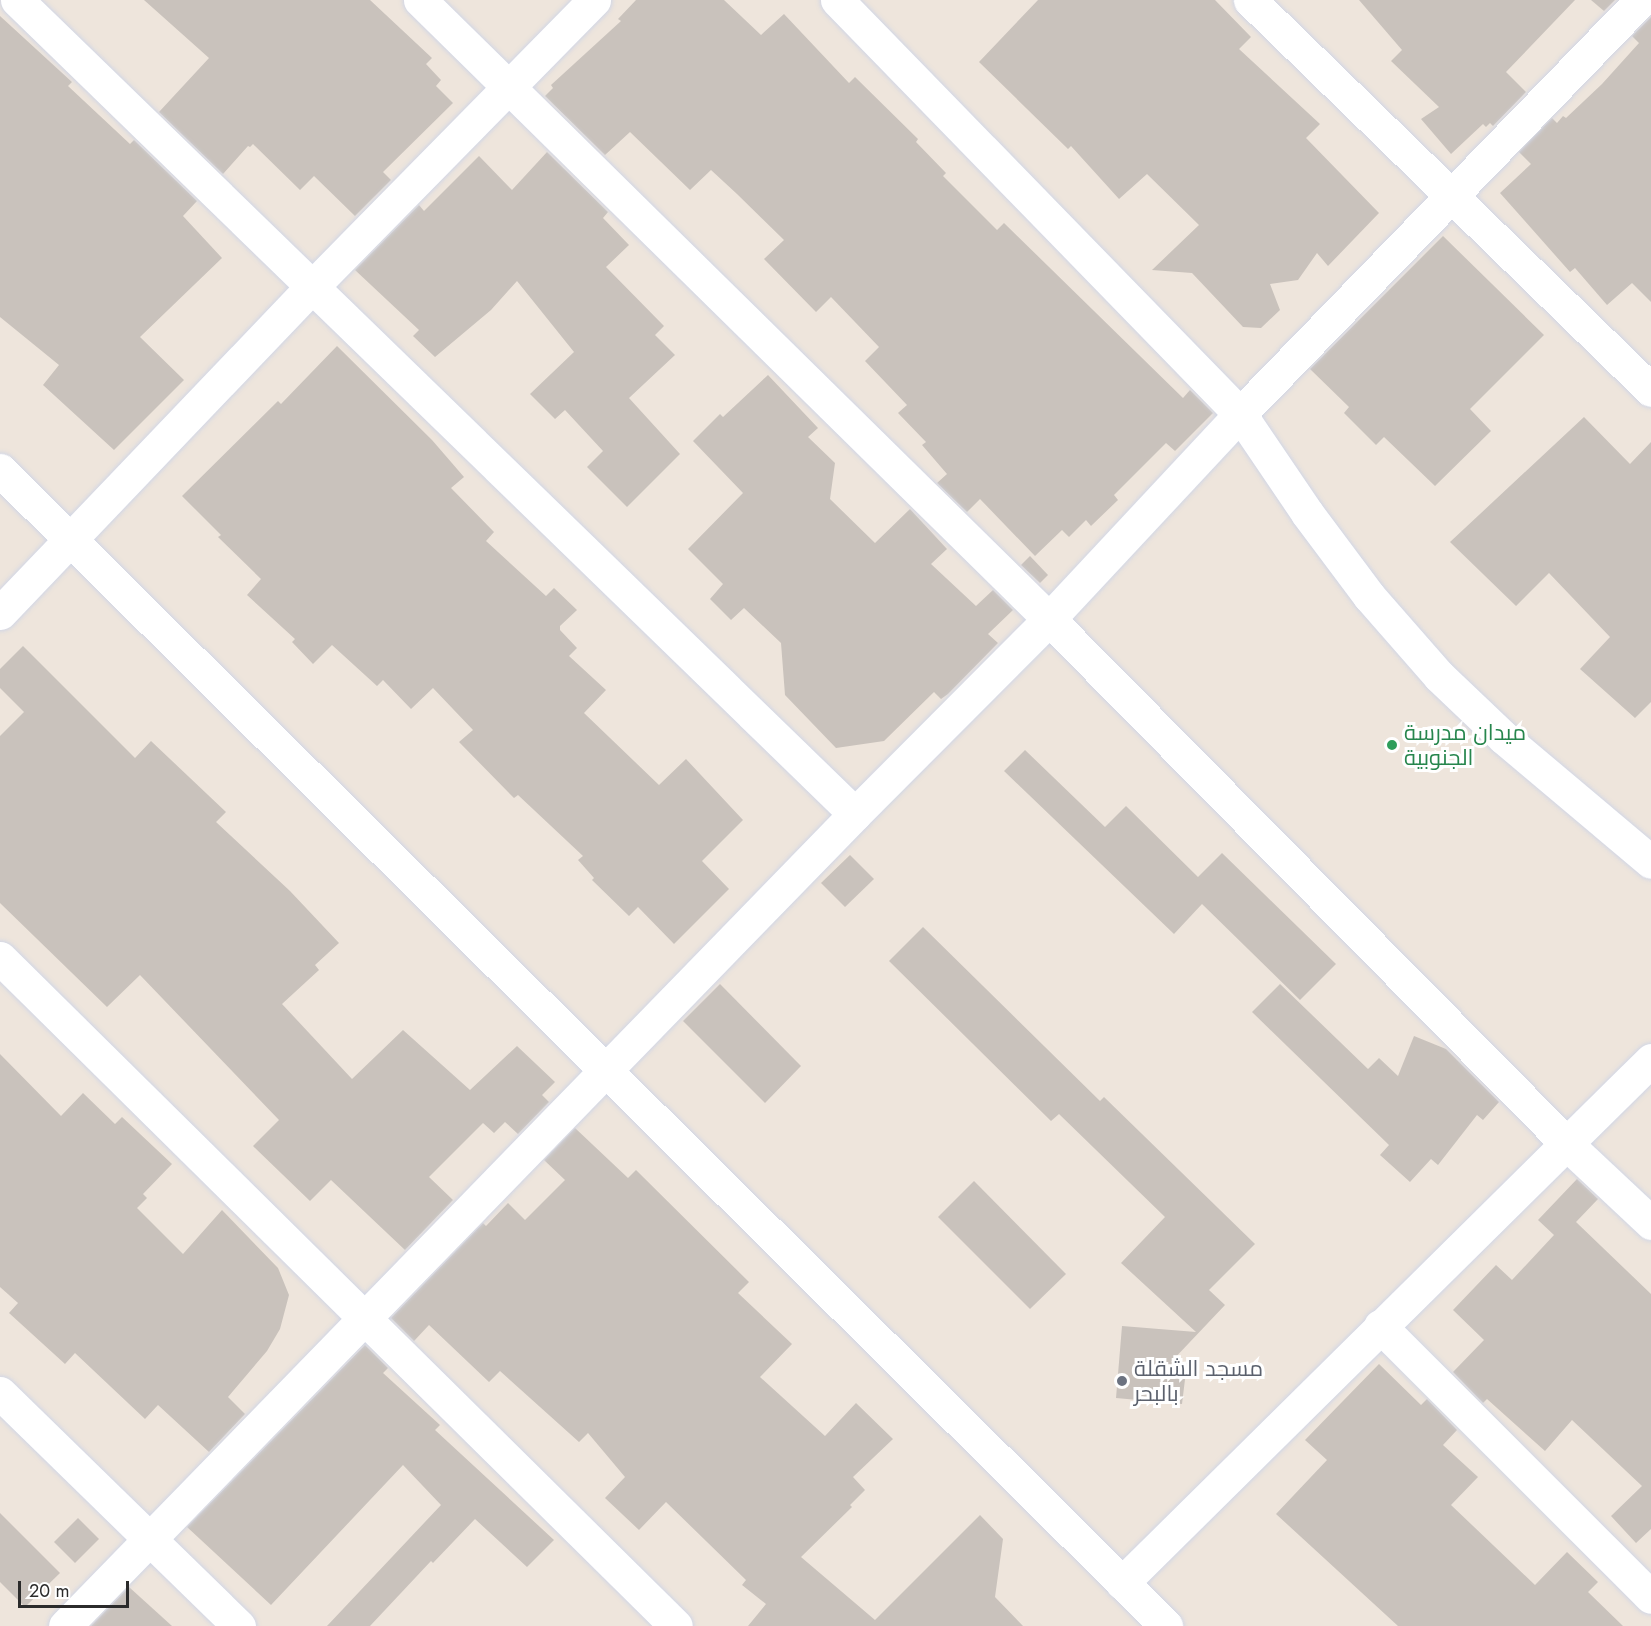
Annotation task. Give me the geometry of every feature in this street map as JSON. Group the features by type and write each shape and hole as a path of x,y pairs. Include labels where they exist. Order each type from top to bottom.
{"street":[{"path":"17,0 855,814"},
{"path":"420,0 1049,619 1568,1145 1651,1223"},
{"path":"0,614 313,286 594,0"},
{"path":"837,0 1240,414 1307,513 1370,596 1439,676 1504,738 1651,862"},
{"path":"1250,0 1651,390"},
{"path":"65,1626 855,814 1049,619 1240,414 1640,0 1651,11"},
{"path":"0,470 1122,1583 1150,1621"},
{"path":"0,958 676,1626"},
{"path":"1122,1583 1380,1326 1568,1145 1651,1060"},
{"path":"1380,1326 1651,1597"},
{"path":"0,1393 239,1626"}],"building":[{"path":"144,0 370,0 432,58 426,64 441,80 436,86 453,103 383,172 391,180 355,216 314,176 300,190 253,144 248,146 223,174 159,112 209,58"},
{"path":"636,0 724,0 761,35 784,14 849,83 855,77 918,139 916,142 946,173 943,176 997,230 1004,223 1183,398 1190,390 1213,413 1175,451 1166,443 1114,495 1118,500 1091,526 1086,520 1069,537 1062,530 1035,556 980,499 967,512 937,483 947,474 922,445 926,442 898,413 907,405 865,361 879,347 831,297 816,312 764,259 784,240 711,170 690,190 630,132 605,155 545,96 553,88 551,85 621,21 618,19"},
{"path":"1038,0 1215,0 1251,37 1239,49 1320,124 1306,138 1379,213 1328,266 1317,253 1298,280 1270,284 1280,310 1261,328 1243,327 1192,273 1152,270 1199,225 1147,174 1119,199 1071,146 1068,149 979,62"},
{"path":"1359,0 1575,0 1506,72 1526,92 1493,126 1490,123 1486,127 1483,124 1451,154 1421,119 1439,107 1391,61 1402,50"},
{"path":"1591,0 1615,0 1604,11"},
{"path":"0,16 72,82 68,86 130,144 134,140 197,201 183,216 222,258 140,337 184,380 114,450 43,385 59,365 0,317"},
{"path":"1651,17 1651,302 1632,283 1607,305 1575,268 1570,272 1500,193 1531,164 1519,152 1552,118 1557,123 1563,116 1566,118 1602,84 1639,43 1632,36"},
{"path":"547,152 608,212 603,218 629,245 606,267 664,326 655,335 675,355 629,398 680,454 627,507 587,467 603,451 565,410 555,419 530,394 574,352 517,281 491,310 435,357 413,336 419,330 355,270 419,205 424,211 479,156 512,190"},
{"path":"1443,236 1544,335 1470,409 1491,431 1435,486 1384,437 1376,445 1344,413 1349,407 1310,369"},
{"path":"337,346 432,440 464,477 451,488 494,532 486,541 546,596 554,588 577,610 560,626 560,630 577,648 569,656 606,690 584,713 659,785 686,759 743,820 702,861 729,889 674,944 638,907 629,916 592,880 594,878 578,860 583,856 518,795 514,798 459,742 473,730 433,688 411,709 383,680 377,686 332,645 313,664 292,642 295,639 247,595 261,579 218,537 221,535 182,496 278,401 281,404"},
{"path":"768,375 818,428 808,437 835,463 830,499 875,543 910,509 947,549 931,564 976,606 993,590 1013,610 988,634 998,643 948,694 941,699 934,692 884,741 836,748 785,695 781,643 744,608 731,620 710,599 723,584 688,549 743,493 693,441 720,414 723,417"},
{"path":"1584,417 1630,464 1651,442 1651,702 1635,718 1580,669 1610,637 1549,573 1516,606 1450,542"},
{"path":"1030,556 1048,575 1040,583 1021,565"},
{"path":"23,646 135,758 151,741 226,812 216,822 290,891 339,943 315,965 319,970 282,1004 352,1079 403,1030 470,1090 517,1046 555,1082 542,1095 549,1102 518,1134 505,1122 494,1133 483,1123 429,1177 453,1200 405,1250 331,1180 310,1201 253,1146 279,1120 140,975 107,1007 0,903 0,736 24,712 0,688 0,669"},
{"path":"1025,750 1105,827 1126,806 1198,877 1222,853 1336,964 1300,1000 1202,904 1174,934 1004,771"},
{"path":"850,855 874,879 845,907 821,883"},
{"path":"923,927 1100,1101 1104,1097 1255,1244 1209,1290 1225,1305 1171,1362 1187,1363 1182,1404 1116,1398 1122,1326 1196,1332 1121,1263 1165,1217 1059,1114 1051,1121 889,961"},
{"path":"720,984 801,1066 765,1103 683,1021"},
{"path":"1280,984 1368,1069 1379,1058 1398,1076 1414,1036 1446,1049 1499,1102 1483,1120 1477,1115 1438,1165 1431,1159 1410,1182 1380,1155 1389,1145 1252,1012"},
{"path":"0,1054 61,1116 83,1093 115,1124 122,1117 172,1164 143,1194 147,1198 137,1208 183,1254 222,1210 278,1268 289,1295 280,1329 267,1351 228,1397 245,1414 209,1452 158,1405 145,1419 75,1353 65,1364 9,1313 18,1303 0,1287"},
{"path":"575,1128 628,1178 636,1170 749,1282 738,1293 792,1344 760,1377 825,1436 856,1403 893,1439 853,1477 865,1490 850,1505 852,1507 801,1557 875,1620 980,1515 1003,1539 995,1597 1023,1626 748,1626 766,1604 742,1585 746,1580 666,1502 639,1530 605,1498 625,1477 588,1433 579,1442 500,1371 489,1382 429,1325 414,1341 391,1318 483,1223 486,1226 508,1203 525,1220 565,1180 544,1160"},
{"path":"1577,1179 1598,1199 1576,1222 1651,1294 1651,1529 1636,1543 1611,1516 1642,1486 1572,1420 1545,1451 1487,1399 1483,1403 1453,1372 1484,1340 1453,1310 1496,1265 1512,1280 1554,1235 1538,1220"},
{"path":"974,1181 1066,1274 1030,1309 938,1217"},
{"path":"365,1345 388,1368 383,1373 440,1425 435,1430 554,1540 527,1567 475,1519 433,1563 431,1561 370,1626 327,1626 441,1505 403,1465 271,1605 187,1527"},
{"path":"1379,1364 1421,1405 1427,1399 1457,1430 1443,1445 1478,1477 1451,1505 1535,1585 1567,1552 1598,1582 1588,1592 1623,1626 1398,1626 1276,1514 1327,1460 1305,1440"},
{"path":"0,1513 60,1573 25,1607 0,1582"},
{"path":"78,1518 99,1539 75,1563 54,1542"},
{"path":"129,1587 172,1626 91,1626"}],"place":[{"name":"ميدان مدرسة الجنوبية","path":"1392,745"},
{"name":"مسجد الشقلة بالبحر","path":"1122,1381"}]}
